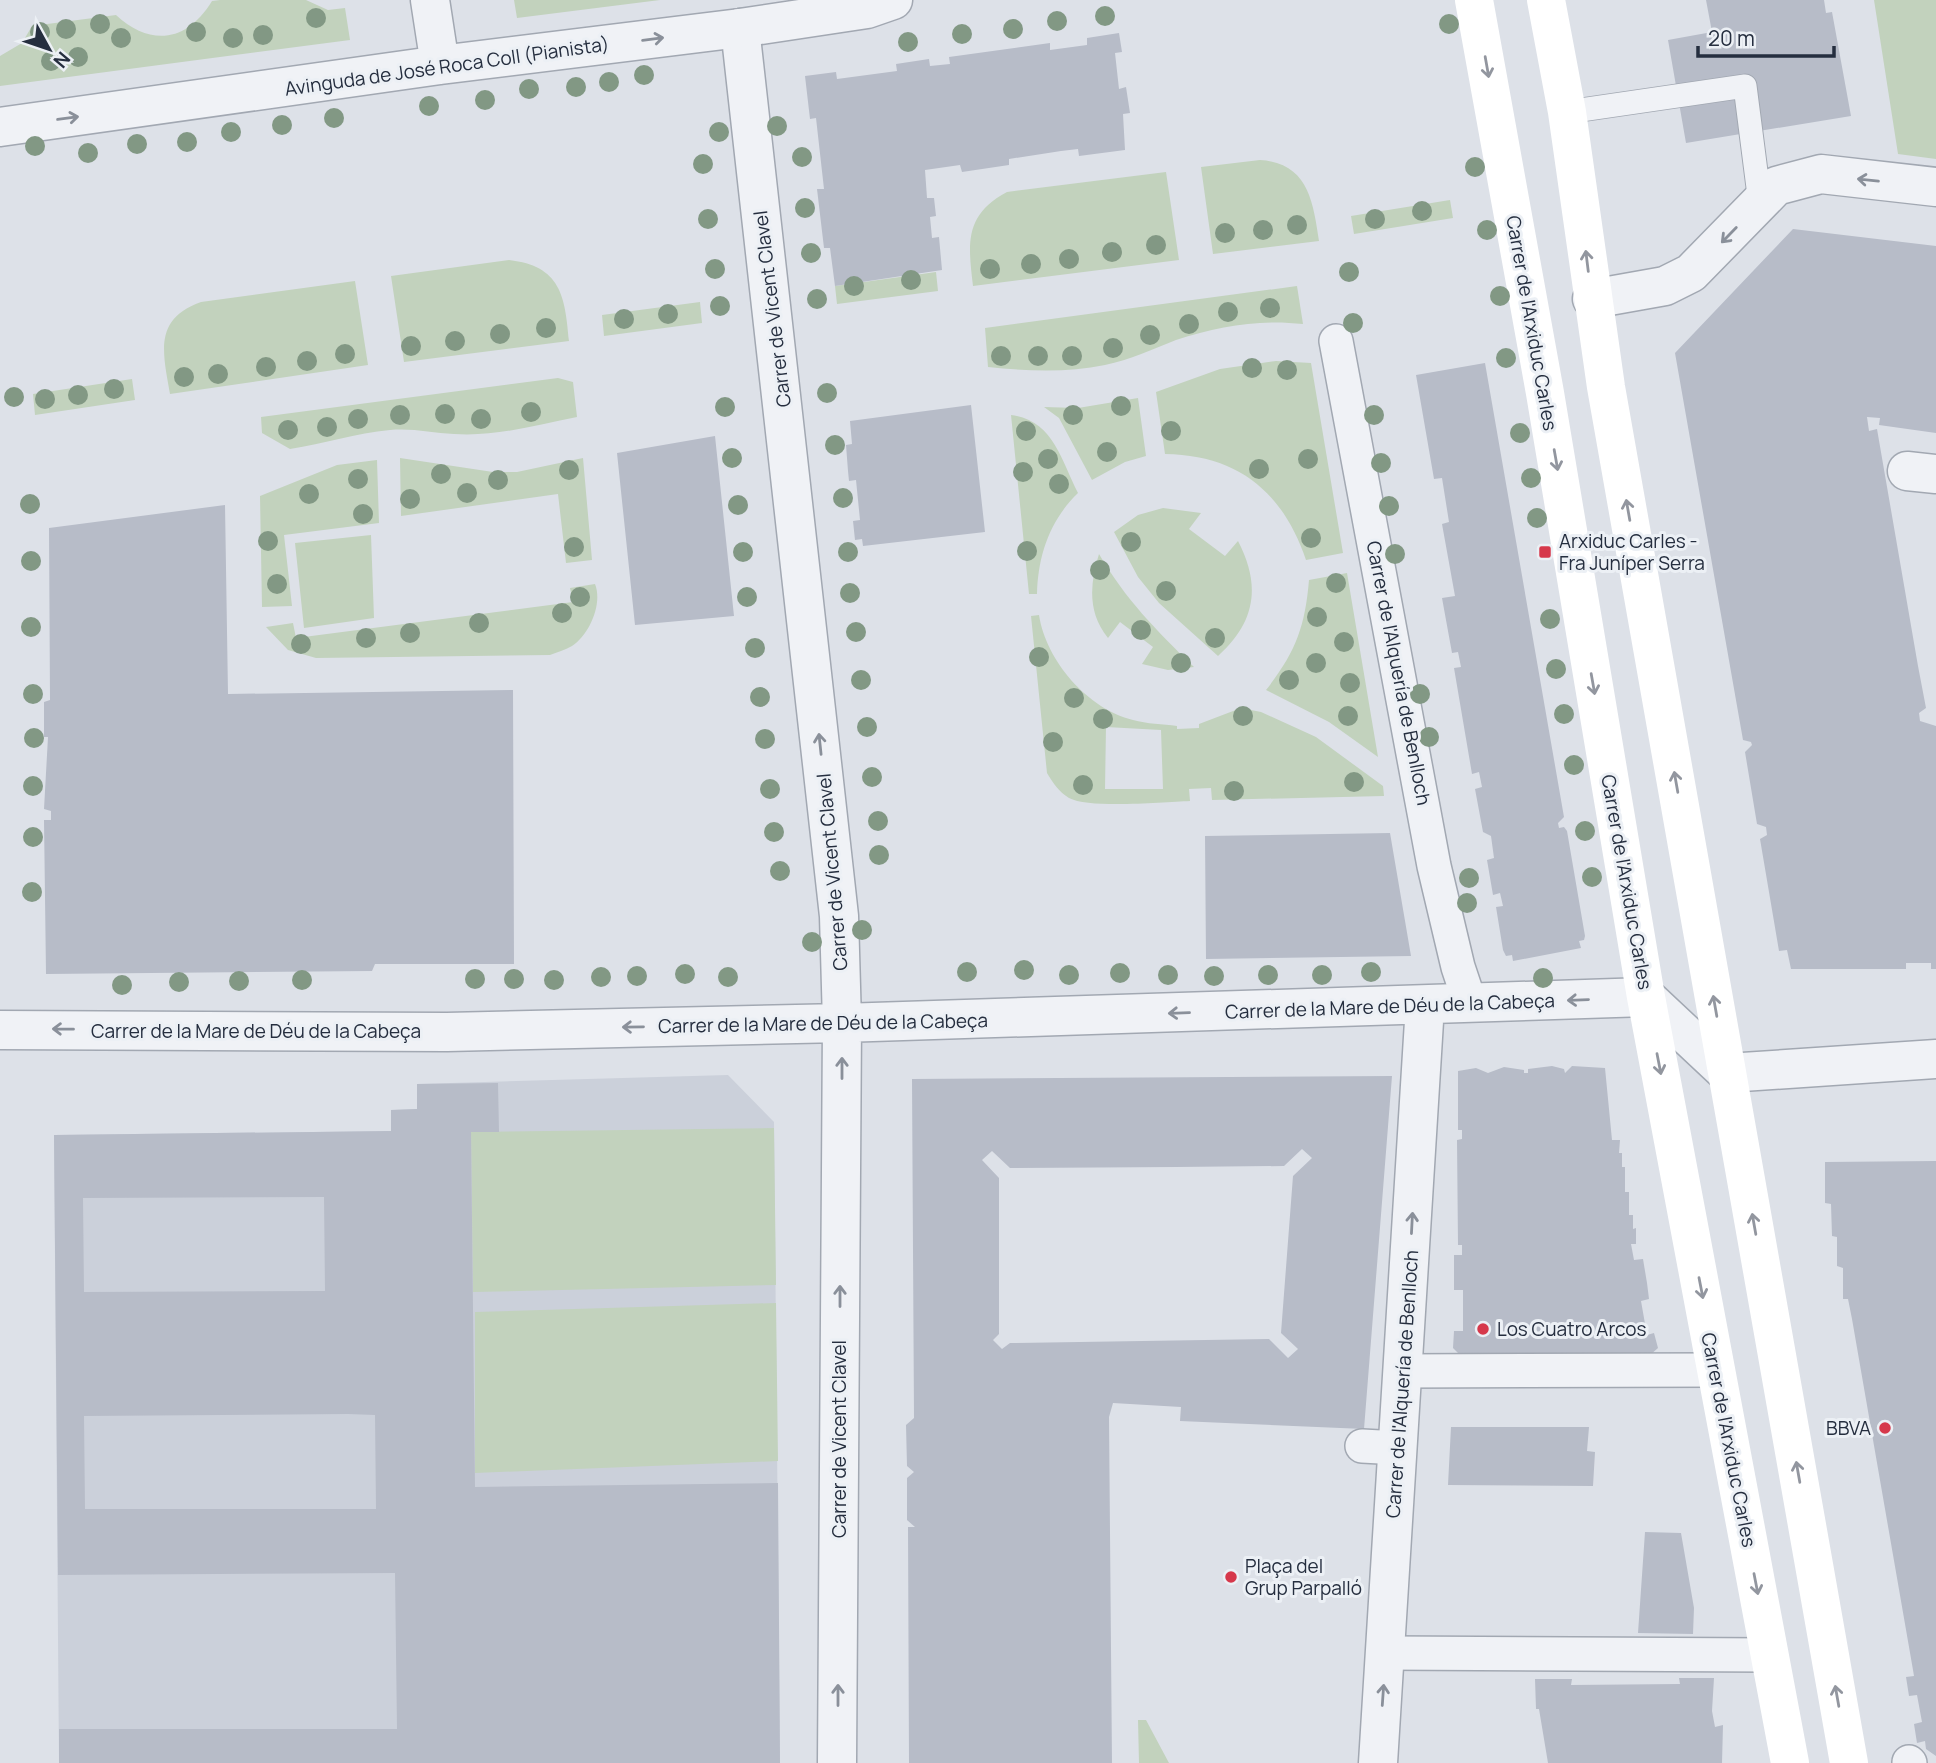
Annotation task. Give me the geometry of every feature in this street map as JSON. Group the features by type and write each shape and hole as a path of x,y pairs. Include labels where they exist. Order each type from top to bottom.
{"main road":[{"name":"Carrer de l'Arxiduc Carles","path":"1474,0 1545,393 1646,997 1790,1763"},
{"path":"1546,0 1567,113 1591,299 1849,1763"}],"street":[{"path":"430,0 440,65"},
{"name":"Avinguda de José Roca Coll (Pianista)","path":"0,127 440,65 740,28 867,9 893,0"},
{"name":"Carrer de Vicent Clavel","path":"740,28 839,916 842,1023 837,1763"},
{"path":"1591,299 1665,286 1691,273 1768,195 1821,174 1936,187"},
{"name":"Carrer de l'Alquería de Benlloch","path":"1336,341 1434,866 1458,967 1470,1003"},
{"path":"1646,997 1727,1073 1936,1059"},
{"name":"Carrer de la Mare de Déu de la Cabeça","path":"0,1030 447,1031 842,1023 1646,997"},
{"name":"Carrer de l'Alquería de Benlloch","path":"1378,1763 1385,1653 1380,1447 1403,1371 1425,1005"},
{"path":"1403,1371 1716,1370"},
{"path":"1385,1653 1769,1655"}],"lane":[{"path":"1567,113 1745,86 1768,195"}],"shaded area":[{"path":"728,1075 774,1122 780,1763 59,1763 54,1135 391,1131 391,1110 417,1109 417,1084"}],"green space":[{"path":"306,0 328,10 345,8 350,40 0,86 0,56 22,43 32,26 116,15 142,32 168,35 191,25 212,1"},
{"path":"514,0 660,0 517,18"},
{"path":"1874,0 1936,0 1936,159 1898,154"},
{"path":"1260,160 1289,168 1298,176 1310,199 1319,241 1213,254 1201,167"},
{"path":"1166,172 1179,260 973,286 970,257 972,232 983,210 1007,192"},
{"path":"1450,200 1453,218 1354,234 1351,216"},
{"path":"509,260 526,263 550,276 562,297 569,341 404,362 391,276"},
{"path":"936,272 938,291 837,304 835,286"},
{"path":"355,281 368,365 170,394 165,365 165,339 175,318 186,309 201,302"},
{"path":"1297,286 1303,324 1271,322 1223,327 1091,368 1017,370 988,367 985,328"},
{"path":"700,302 702,323 604,336 602,315"},
{"path":"1276,361 1311,363 1343,553 1306,560 1285,515 1271,497 1254,482 1215,461 1165,454 1156,392 1220,369"},
{"path":"558,378 573,382 577,417 516,430 454,434 390,430 290,449 262,433 261,417"},
{"path":"132,379 135,400 35,415 33,394"},
{"path":"1138,398 1146,456 1125,462 1092,480 1059,418 1044,407 1078,408"},
{"path":"1011,415 1025,418 1046,433 1078,493 1068,503 1047,539 1037,594 1029,594"},
{"path":"400,458 493,472 517,472 583,458 592,560 566,563 558,494 401,516"},
{"path":"377,460 379,523 284,535 292,606 262,607 260,496 337,465"},
{"path":"1163,508 1201,513 1189,529 1225,556 1238,541 1245,557 1252,588 1251,602 1240,630 1218,656 1159,603 1138,577 1114,532 1138,515"},
{"path":"371,535 374,618 304,628 295,543"},
{"path":"1099,554 1142,614 1194,667 1168,670 1142,664 1153,647 1120,622 1108,638 1096,618 1092,597"},
{"path":"1347,573 1378,757 1329,722 1266,690 1297,639 1305,612 1309,580"},
{"path":"595,584 596,610 589,627 572,646 550,655 316,658 288,650 266,627 293,623 296,638 573,602 570,588"},
{"path":"1039,615 1050,649 1072,681 1085,694 1116,714 1138,721 1177,726 1177,729 1199,728 1199,724 1241,708 1261,712 1316,737 1383,786 1384,796 1212,800 1211,788 1189,789 1190,801 1109,804 1069,798 1056,787 1047,773 1031,616","holes":["1106,727 1161,730 1163,789 1105,789"]},
{"path":"774,1128 776,1285 473,1292 471,1132"},
{"path":"776,1303 778,1461 475,1473 475,1312"},
{"path":"1138,1720 1146,1720 1169,1763 1139,1763"}],"building":[{"path":"1706,0 1824,0 1826,13 1832,12 1851,116 1686,143 1668,40 1712,32"},
{"path":"1119,33 1122,52 1115,53 1119,89 1126,87 1130,113 1123,114 1125,150 1079,156 1078,149 1061,151 1009,159 1009,165 962,172 960,165 925,170 927,198 934,198 936,216 930,217 932,238 939,237 942,270 835,286 830,248 824,248 817,189 824,189 816,118 810,119 805,76 836,72 837,79 897,71 896,64 929,59 930,66 950,64 949,57 1050,43 1050,50 1087,45 1087,38"},
{"path":"1793,229 1936,246 1936,433 1879,425 1880,418 1867,417 1869,431 1877,429 1926,708 1919,713 1920,721 1936,726 1936,969 1931,969 1931,963 1906,963 1906,969 1791,969 1787,950 1779,951 1760,839 1767,835 1766,827 1757,824 1745,752 1752,745 1751,742 1743,740 1675,353"},
{"path":"1485,363 1564,817 1558,823 1559,828 1564,827 1567,831 1585,936 1584,940 1579,941 1581,948 1513,961 1512,955 1506,956 1503,950 1496,907 1503,906 1500,893 1493,895 1487,860 1494,858 1491,836 1483,832 1475,789 1482,787 1479,772 1472,774 1454,668 1461,667 1458,652 1452,653 1442,598 1455,596 1442,524 1449,522 1442,478 1434,479 1416,375"},
{"path":"971,405 985,532 863,546 862,539 855,540 853,521 860,520 856,480 849,481 846,445 852,444 850,421"},
{"path":"715,436 734,616 635,625 617,453"},
{"path":"225,505 228,694 513,690 514,964 375,964 372,971 46,974 44,820 51,820 51,811 44,809 48,737 44,737 44,702 50,700 49,528"},
{"path":"1390,833 1411,956 1206,959 1205,836"},
{"path":"1552,1066 1564,1069 1565,1073 1572,1066 1605,1068 1612,1140 1620,1140 1619,1153 1622,1153 1622,1167 1625,1167 1625,1192 1629,1192 1629,1215 1633,1215 1633,1229 1636,1228 1636,1244 1631,1244 1634,1260 1643,1259 1647,1283 1649,1299 1641,1301 1647,1335 1654,1333 1658,1348 1650,1355 1466,1353 1467,1356 1461,1356 1453,1348 1454,1331 1463,1331 1463,1290 1454,1290 1454,1255 1462,1255 1462,1245 1458,1245 1457,1140 1462,1139 1462,1130 1458,1130 1458,1071 1476,1068 1488,1073 1504,1067 1528,1073 1528,1069"},
{"path":"1392,1076 1364,1429 1180,1421 1181,1407 1113,1403 1109,1417 1112,1763 909,1763 908,1527 915,1527 907,1520 907,1478 914,1472 907,1466 906,1425 914,1418 912,1079","holes":["1302,1149 1312,1158 1293,1176 1281,1333 1298,1349 1288,1358 1269,1339 1010,1343 1002,1349 993,1340 999,1334 999,1178 982,1160 992,1151 1010,1168 1284,1166"]},
{"path":"498,1083 499,1132 471,1132 475,1487 778,1483 780,1763 59,1763 59,1729 397,1729 395,1573 58,1575 54,1135 391,1131 391,1110 417,1109 417,1084","holes":["324,1197 325,1291 84,1292 83,1198","375,1415 376,1509 85,1509 84,1416"]},
{"path":"1936,1161 1936,1756 1926,1749 1925,1741 1917,1743 1914,1724 1922,1722 1917,1695 1909,1696 1906,1677 1914,1676 1852,1319 1848,1299 1843,1299 1843,1268 1837,1266 1837,1237 1832,1236 1831,1204 1825,1203 1825,1162"},
{"path":"1451,1427 1589,1427 1587,1451 1595,1452 1593,1486 1448,1485"},
{"path":"1645,1532 1681,1533 1694,1608 1693,1634 1638,1633"},
{"path":"1679,1678 1714,1678 1712,1711 1715,1727 1723,1725 1722,1763 1548,1763 1539,1709 1536,1709 1535,1679 1572,1679 1571,1685 1680,1684"}],"place":[{"name":"Arxiduc Carles - Fra Juníper Serra","path":"1545,552"},
{"name":"Los Cuatro Arcos","path":"1483,1329"},
{"name":"BBVA","path":"1885,1428"},
{"name":"Plaça del Grup Parpalló","path":"1231,1577"}]}
